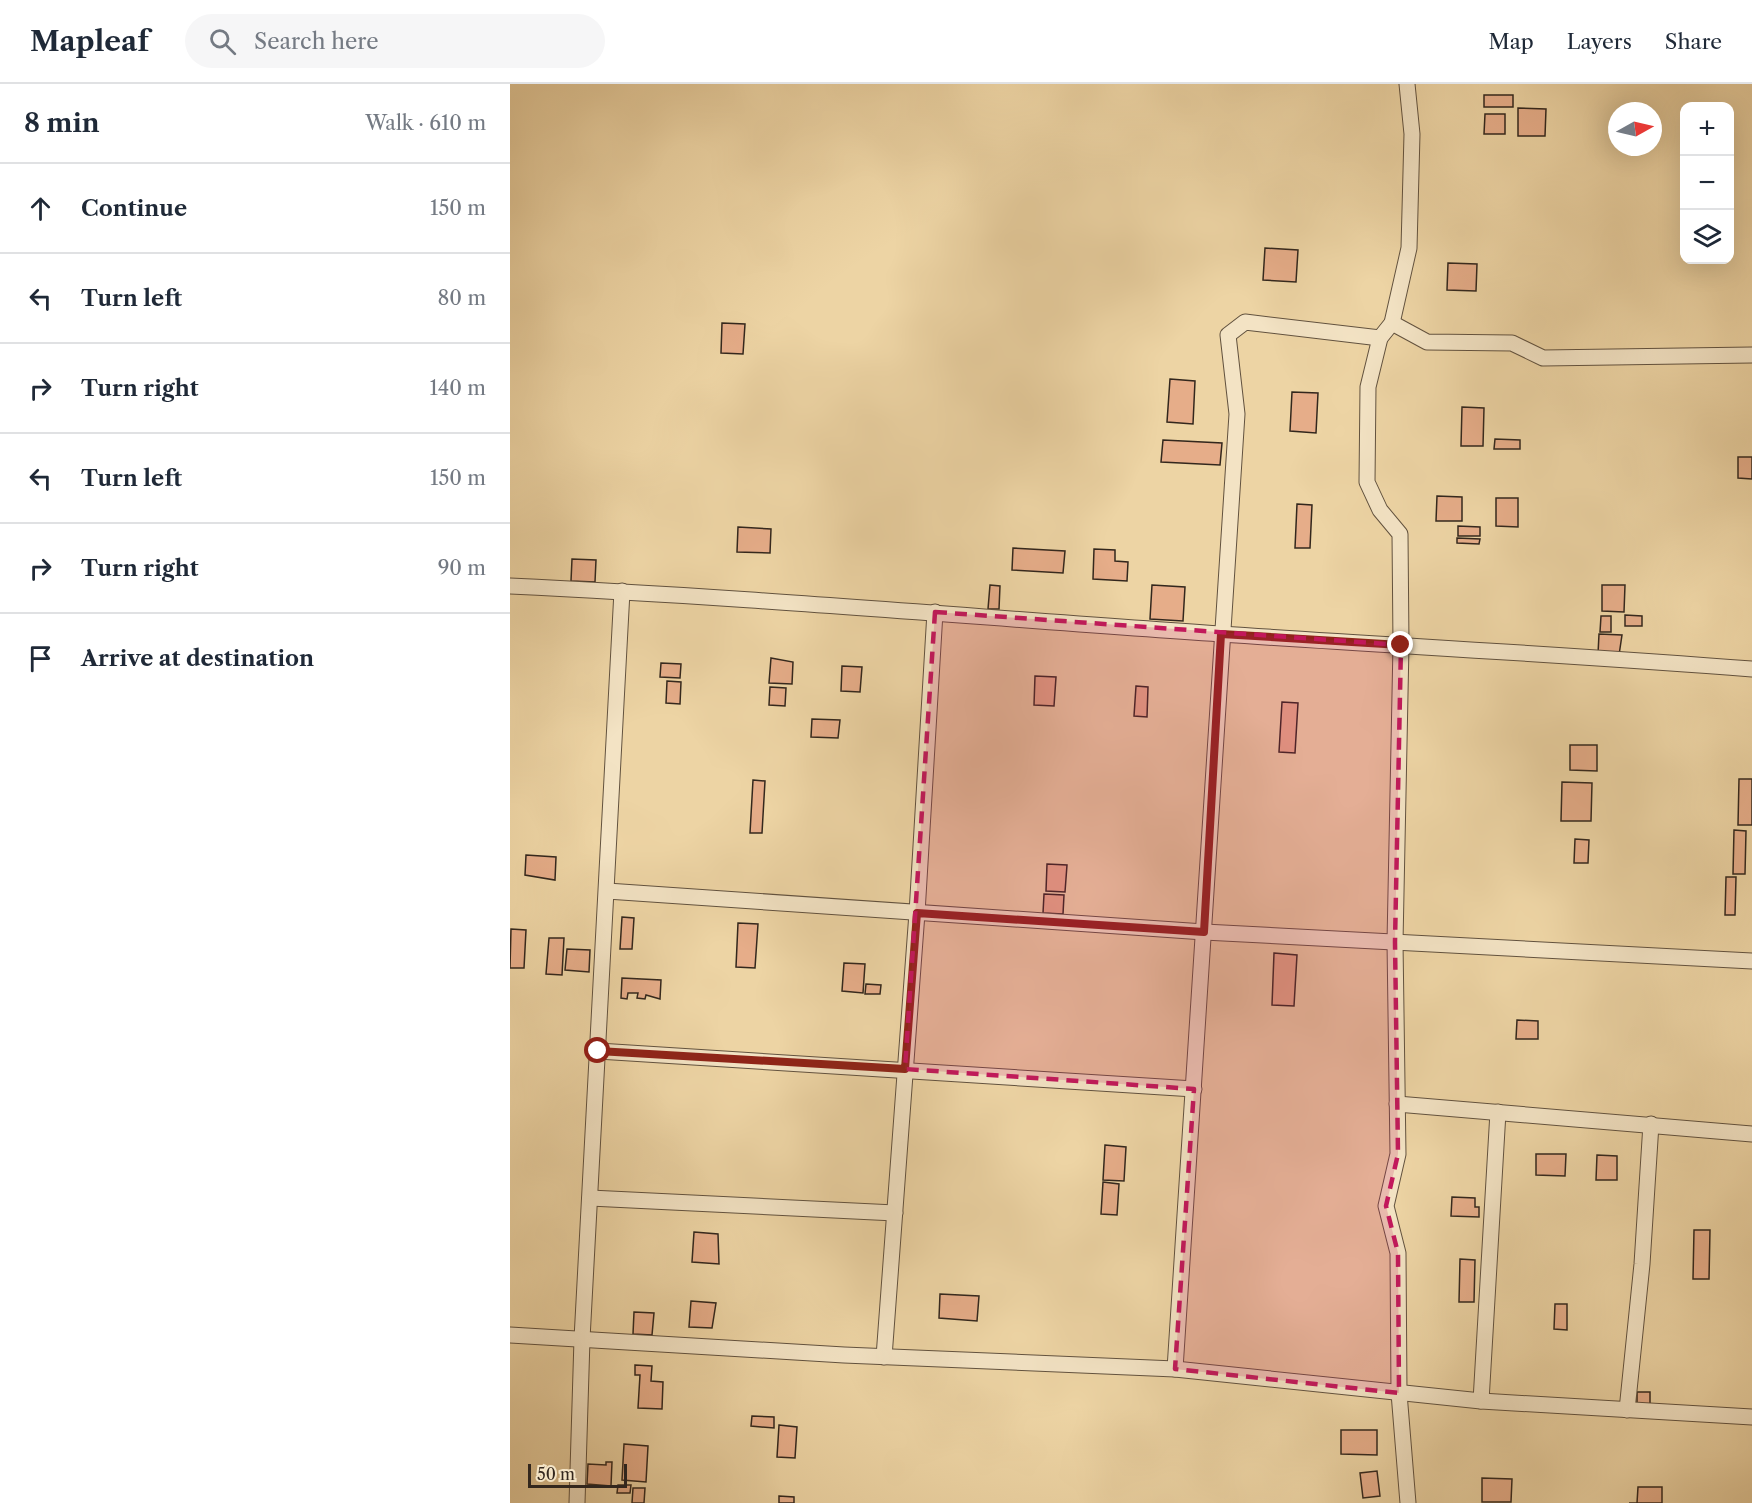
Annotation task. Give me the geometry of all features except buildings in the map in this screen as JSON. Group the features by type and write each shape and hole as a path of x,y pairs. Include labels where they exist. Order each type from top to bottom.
{"street":[{"path":"1407,84 1412,134 1409,248 1392,323 1380,338 1368,387 1367,482 1380,510 1400,534 1401,645 1395,942 1398,1154 1386,1206 1398,1253 1399,1393 1408,1503"},
{"path":"1175,1369 1237,414 1228,334 1245,322 1380,338"},
{"path":"1392,323 1427,342 1512,343 1543,358 1752,355"},
{"path":"510,586 622,591 1752,669"},
{"path":"577,1503 582,1339 622,591"},
{"path":"884,1356 917,913 935,612"},
{"path":"607,891 1204,932 1752,961"},
{"path":"598,1051 1194,1089"},
{"path":"1397,1104 1752,1134"},
{"path":"1481,1401 1498,1112"},
{"path":"1627,1410 1642,1264 1651,1124"},
{"path":"590,1198 895,1214"},
{"path":"510,1335 884,1356 1175,1369 1481,1401 1752,1417"}],"highlighted area":[{"path":"935,612 1401,645 1395,942 1398,1154 1386,1206 1398,1253 1399,1393 1175,1369 1194,1089 905,1069"}],"route":[{"path":"598,1051 905,1069 917,913 1204,932 1221,634 1401,645"}]}
